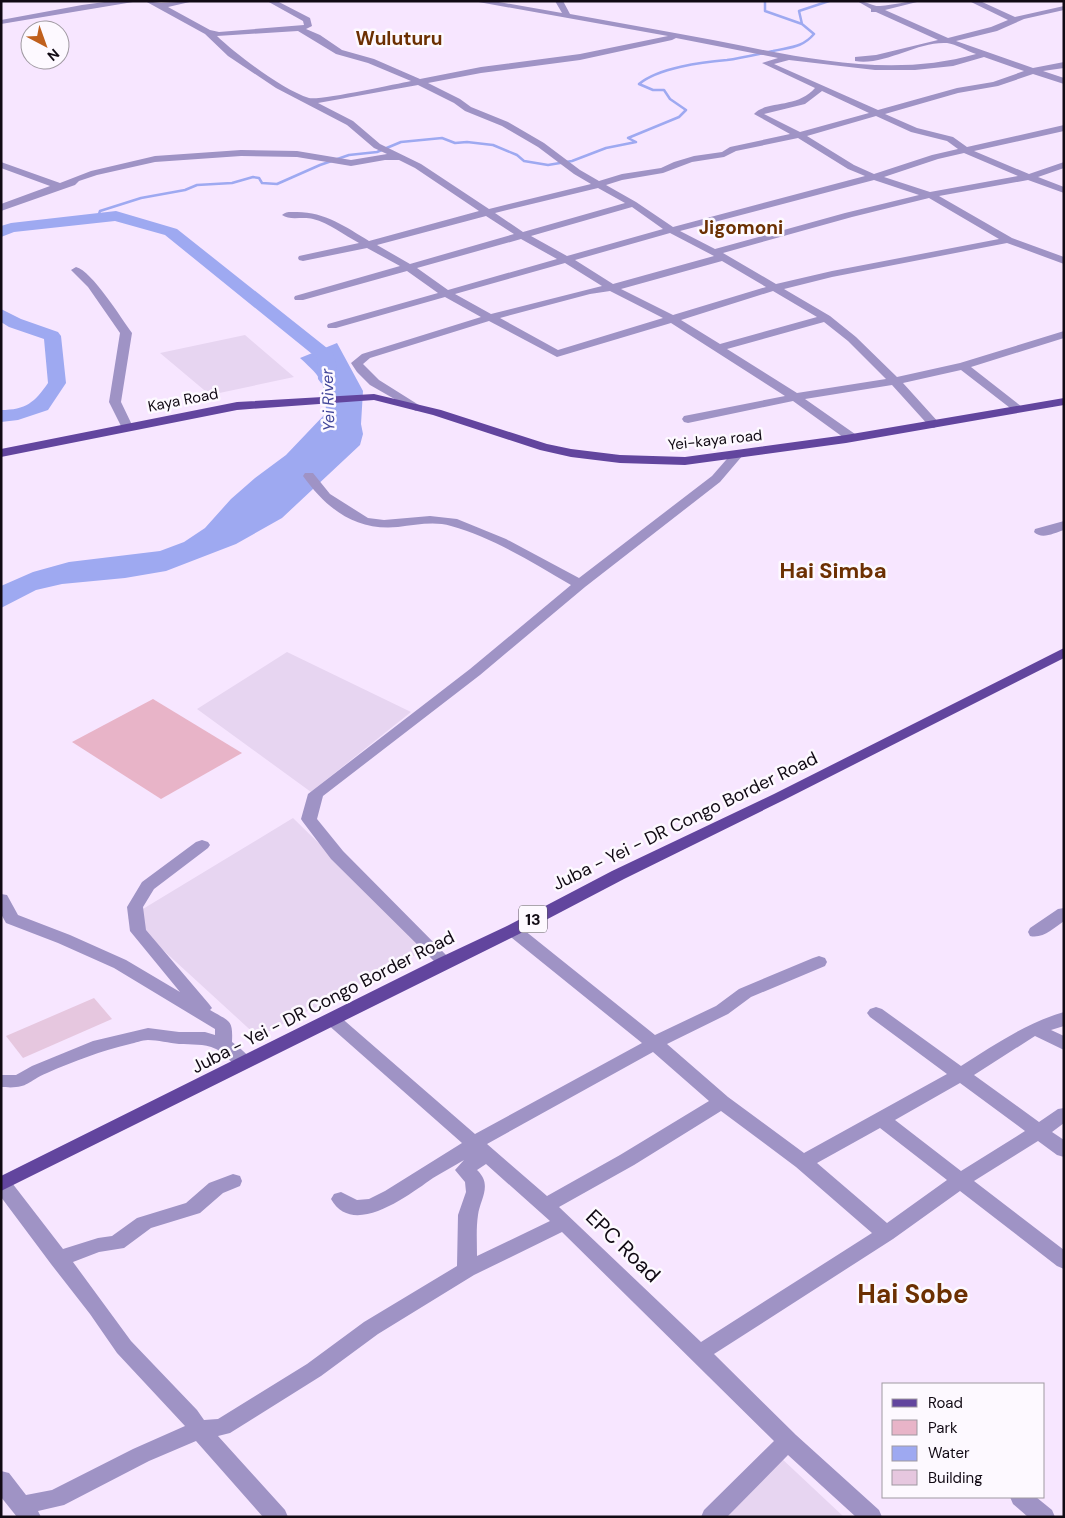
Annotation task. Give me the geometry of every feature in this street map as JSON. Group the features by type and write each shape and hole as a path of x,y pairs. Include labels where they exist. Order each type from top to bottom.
{"main road":[{"name":"Kaya Road","path":"1,453 236,406 374,397"},
{"name":"Yei-kaya road","path":"374,397 416,406 544,447 579,455 661,461 737,456 1064,401"},
{"name":"Juba - Yei - DR Congo Border Road","path":"2,1184 445,962 513,930 618,875 788,793 1064,652"}],"street":[{"path":"1,22 82,7 135,1"},
{"path":"148,1 208,32 231,54 279,86 350,123 384,149 418,166 523,236 612,288 673,319 795,396 851,437"},
{"path":"159,6 190,1"},
{"path":"208,32 218,34 308,26 307,20 273,1"},
{"path":"477,1 681,36 736,48 837,63 883,67 948,66 970,61 986,54"},
{"path":"559,1 567,16"},
{"path":"861,1 874,10 949,40 1064,82"},
{"path":"874,10 916,1"},
{"path":"973,1 1014,20"},
{"path":"837,63 876,57 924,44 949,40 994,28 1014,20 1064,8"},
{"path":"301,28 339,52 371,61 458,101 468,109 505,124 541,145 598,185 633,204 671,230 826,318 852,339 895,381 934,424"},
{"path":"307,102 481,70 580,58 681,36"},
{"path":"736,48 737,51 914,130 950,140 995,164 1064,190"},
{"path":"766,63 792,57"},
{"path":"303,258 369,244 431,226 598,185 627,175 651,173 666,169 674,164 708,156 718,156 733,150 799,135 957,91 995,84 1032,71 1064,65"},
{"path":"820,88 813,97 803,102 762,111 758,114 799,135 851,166 874,177 930,195 1008,240 1064,261"},
{"path":"332,326 671,230 874,177 935,157 1064,128"},
{"path":"1,208 72,183 76,179 94,173 155,159 241,153 297,154 351,163 385,157 404,159"},
{"path":"1,165 59,186"},
{"path":"416,406 375,382 359,368 357,363 366,356 488,318 590,291 612,288 796,229 930,195 1031,177 1064,165"},
{"path":"299,298 633,204"},
{"path":"287,215 317,216 408,267 445,293 488,318 557,354 773,288 965,247 1008,240"},
{"path":"76,270 92,285 126,333 115,402 128,427"},
{"path":"717,348 826,318"},
{"path":"688,419 795,396 895,381 963,366 1062,337"},
{"path":"963,366 1018,409"},
{"path":"445,962 337,854 309,820 316,794 476,672 580,584 716,479 737,456"},
{"path":"309,476 319,485 324,495 365,521 383,523 429,519 450,521 481,531 580,584"},
{"path":"1040,532 1046,532 1064,525"},
{"path":"202,845 148,886 135,907 138,931 210,1017"},
{"path":"1,899 12,919 64,939 120,964 224,1026 223,1045"},
{"path":"1036,932 1064,913"},
{"path":"513,930 655,1044 722,1102 803,1162 886,1234"},
{"path":"341,1198 354,1208 372,1206 460,1154 480,1149 686,1026 722,1010 745,993 819,962"},
{"path":"876,1013 1064,1150"},
{"path":"803,1162 962,1074 1012,1041 1035,1029 1064,1018"},
{"name":"EPC Road","path":"332,1019 564,1222 788,1441 871,1517"},
{"path":"1035,1029 1064,1044"},
{"path":"1,1081 19,1082 38,1070 99,1044 148,1034 179,1038 205,1038 223,1045 235,1053 244,1064"},
{"path":"544,1206 627,1160 722,1102"},
{"path":"700,1353 886,1234 961,1180 983,1169 1064,1114"},
{"path":"881,1119 1064,1261"},
{"path":"467,1270 468,1215 476,1192 474,1179 464,1170 480,1149"},
{"path":"58,1259 98,1245 117,1243 144,1223 193,1208 216,1188 233,1181"},
{"path":"2,1184 97,1308 124,1347 190,1416 199,1430 277,1517"},
{"path":"1,1480 26,1511 141,1455 199,1430 222,1427 314,1370 371,1328 467,1270 564,1222"},
{"path":"712,1517 788,1441"},
{"path":"1022,1498 1044,1517"}],"shaded area":[{"path":"245,335 294,377 210,395 160,353"},
{"path":"287,652 411,712 311,792 197,709"},
{"path":"293,818 427,949 258,1037 128,918"},
{"path":"780,1457 844,1517 719,1517"}],"green space":[{"path":"153,699 242,753 161,799 72,742"}],"water":[{"path":"337,343 363,391 361,424 363,434 360,445 282,518 236,544 166,571 125,578 62,584 36,590 1,608 1,586 33,572 69,562 160,551 184,542 205,528 231,499 286,455 326,413 324,388 318,376 300,358"}],"building":[{"path":"94,998 112,1019 23,1058 6,1036"}],"waterway":[{"path":"765,1 765,11 802,24"},
{"path":"802,24 799,11 829,1"},
{"path":"116,216 99,214 100,211 141,198 185,190 197,185 232,183 253,177 259,178 262,183 277,184 320,165 349,155 377,152 401,142 442,138 455,143 467,142 493,145 517,155 524,161 548,165 572,161 606,148 636,142 628,138 679,117 686,110 670,99 664,90 653,90 639,84 647,78 681,67 790,48 805,42 814,34 802,24"},
{"name":"Yei River","path":"1,232 11,228 116,216 171,232 326,356 327,379"},
{"name":"Yei River","path":"1,314 15,323 52,336 57,383 41,406 11,416 1,416"}],"district":[{"name":"Wuluturu","path":"399,38"},
{"name":"Jigomoni","path":"741,227"},
{"name":"Hai Simba","path":"833,570"},
{"name":"Hai Sobe","path":"913,1294"}]}
